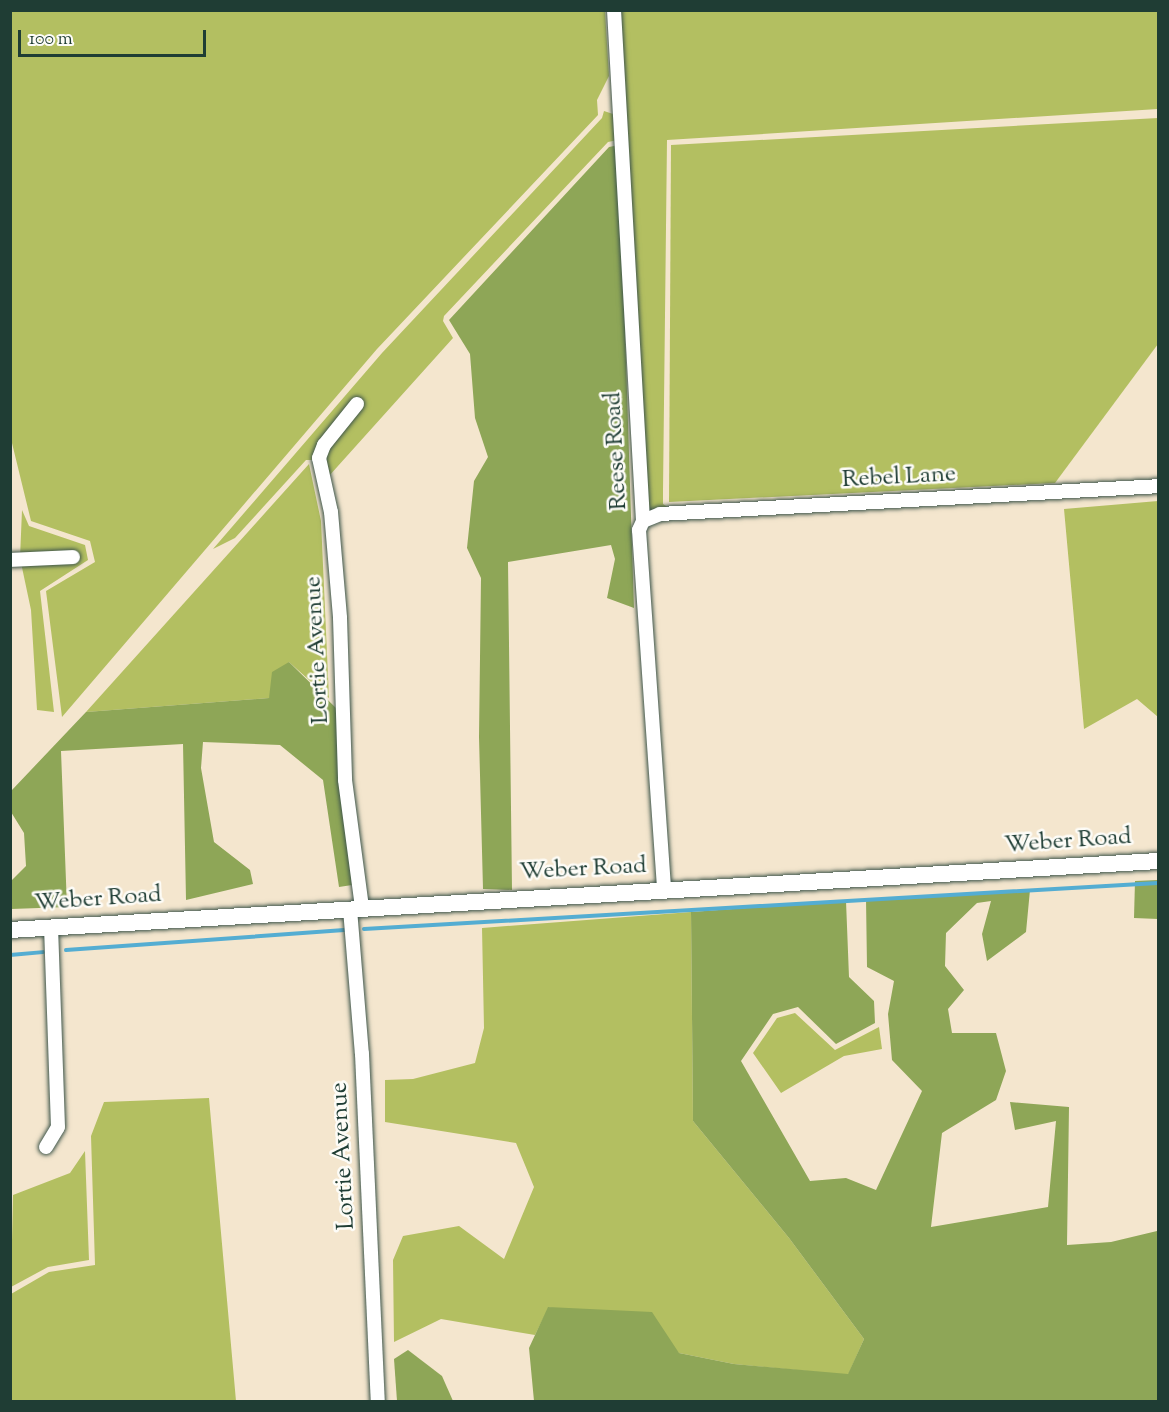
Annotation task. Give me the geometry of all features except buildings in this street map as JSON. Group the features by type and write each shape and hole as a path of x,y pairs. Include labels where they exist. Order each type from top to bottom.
{"street":[{"name":"Reese Road","path":"614,10 643,520 639,530 664,889"},
{"name":"Lortie Avenue","path":"357,404 324,445 320,458 331,512 340,618 345,780 356,908 378,1401"},
{"name":"Rebel Lane","path":"643,520 660,514 1158,486"},
{"path":"10,560 73,556"},
{"name":"Weber Road","path":"10,930 1158,861"},
{"path":"46,1147 58,1127 51,927"}],"green space":[{"path":"10,11 605,11 609,76 597,100 598,115 377,349 62,717 46,591 95,562 90,541 31,521 11,439"},
{"path":"612,11 1158,11 1158,109 667,140 663,504 669,508 661,520 638,530 618,140 608,142 444,316 443,321 453,338 320,486 313,460 306,460 235,538 213,549 382,353 602,118 604,111 616,115"},
{"path":"1158,118 1158,344 1055,483 669,502 671,145"},
{"path":"619,145 634,608 607,598 615,559 611,545 508,562 512,890 483,889 479,737 481,578 467,548 474,481 488,457 475,418 470,354 449,320 609,147"},
{"path":"309,464 321,521 329,698 289,662 269,698 86,712"},
{"path":"1158,501 1158,717 1137,699 1084,729 1064,509"},
{"path":"22,510 29,526 85,545 88,560 40,591 54,712 37,710 31,610 20,558"},
{"path":"289,662 337,709 338,765 352,885 339,887 323,780 280,745 203,742 201,768 214,842 250,870 253,884 186,900 183,744 61,751 67,907 11,909 10,882 26,866 24,833 11,812 12,790 86,712 269,698 272,672"},
{"path":"1158,880 1158,919 1134,918 1135,881"},
{"path":"1030,890 1026,932 987,961 982,934 991,901 977,903 946,933 945,966 964,990 948,1009 952,1033 996,1033 1006,1071 996,1100 942,1133 931,1227 1048,1207 1056,1121 1015,1130 1010,1102 1069,1107 1067,1245 1111,1242 1157,1231 1158,1170 1158,1401 534,1401 529,1348 548,1307 652,1312 679,1353 734,1364 848,1374 864,1339 789,1238 693,1121 691,912 846,901 849,977 874,1001 875,1023 836,1044 798,1007 773,1014 741,1061 810,1181 846,1178 876,1190 922,1091 892,1060 888,1014 894,981 867,967 866,899"},
{"path":"691,912 693,1121 789,1238 864,1339 848,1375 734,1364 679,1353 549,1307 535,1335 441,1319 394,1342 393,1260 403,1236 459,1226 504,1259 534,1187 516,1143 385,1122 385,1080 413,1079 475,1063 484,1028 482,928"},
{"path":"795,1013 835,1050 879,1027 882,1049 844,1056 781,1093 753,1053 777,1018"},
{"path":"209,1098 236,1401 11,1401 11,1294 49,1272 95,1265 91,1136 104,1102"},
{"path":"85,1151 89,1260 48,1267 11,1287 13,1195 70,1173"},
{"path":"408,1350 442,1376 453,1401 397,1401 394,1359"}],"waterway":[{"path":"364,929 1158,883"},
{"path":"66,950 344,930"},
{"path":"10,955 43,952"}]}
